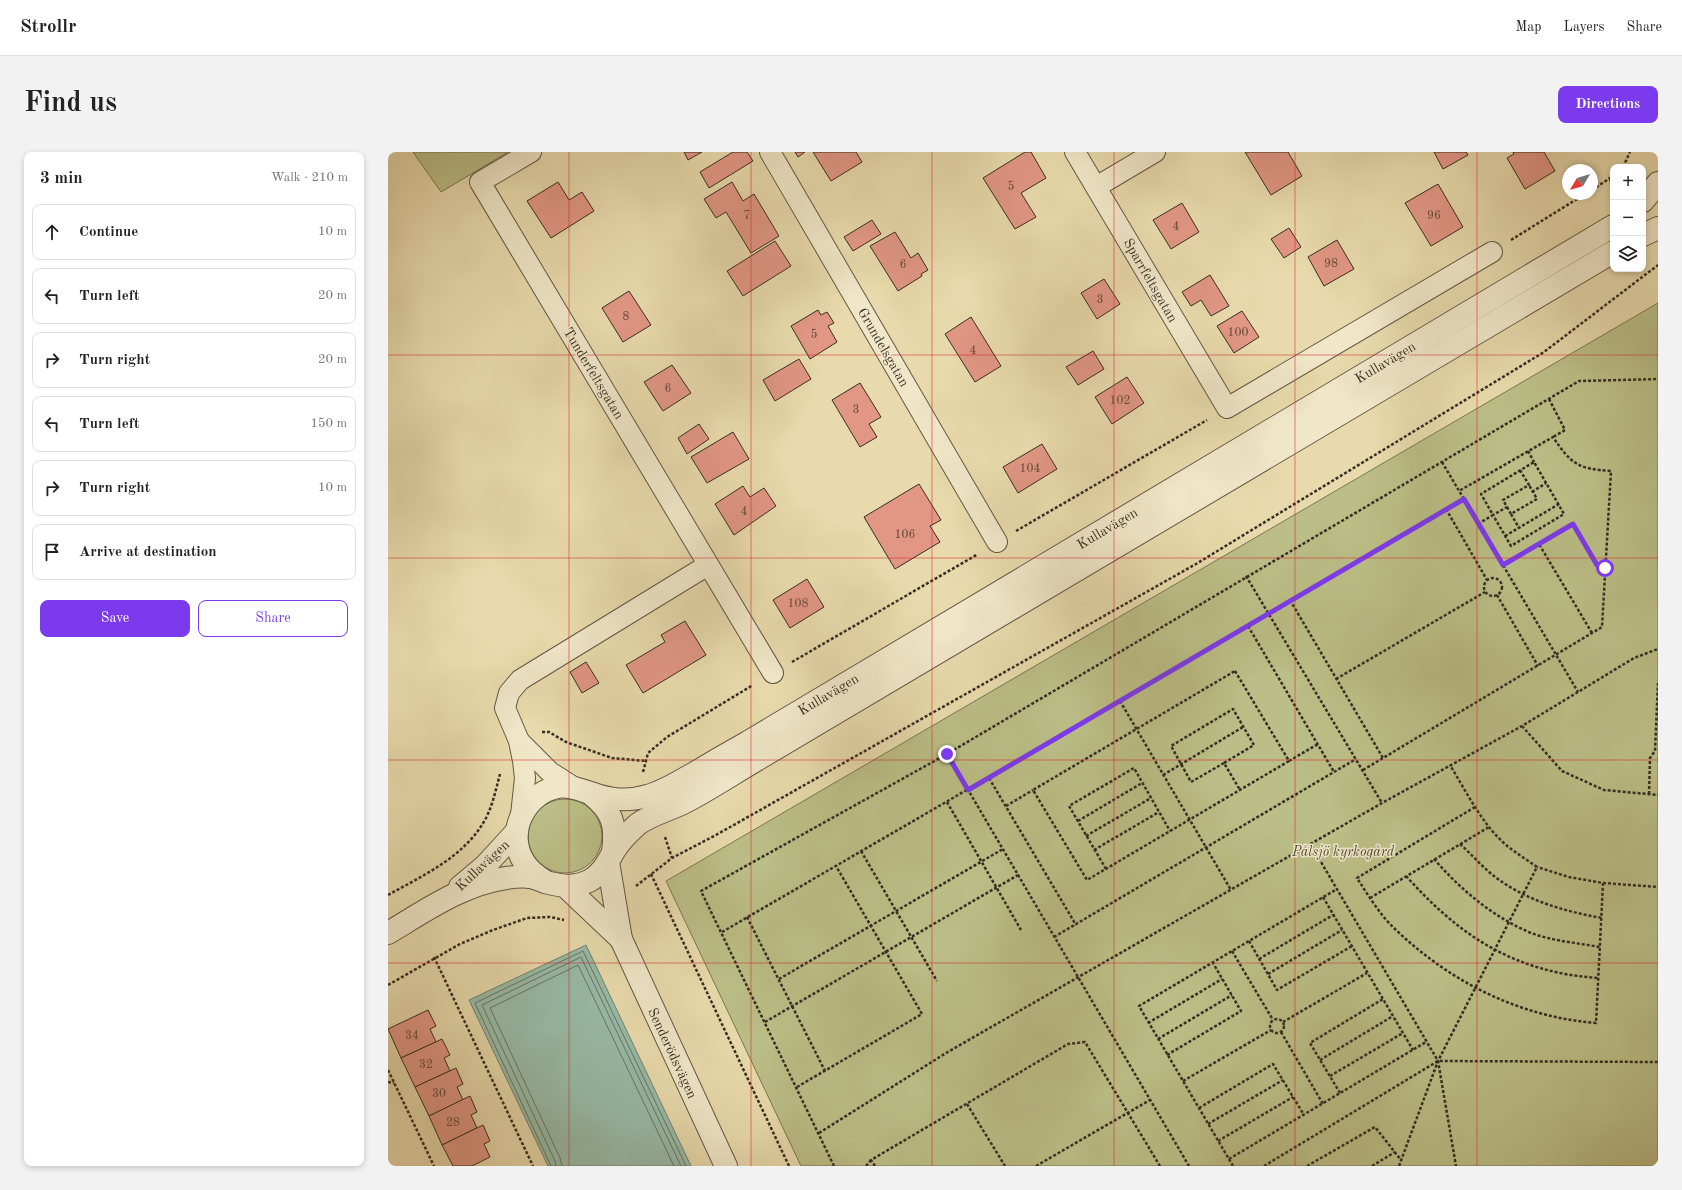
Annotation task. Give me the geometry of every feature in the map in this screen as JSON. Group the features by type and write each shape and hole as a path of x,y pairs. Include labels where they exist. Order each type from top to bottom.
{"street":[{"name":"Tunderfeltsgatan","path":"531,152 480,182 773,673"},
{"name":"Grundelsgatan","path":"770,152 997,542"},
{"name":"Sparrfeltsgatan","path":"1075,152 1227,408"},
{"path":"1096,187 1155,152"},
{"path":"1644,200 1658,183"},
{"name":"Kullavägen","path":"388,933 447,898 468,888 506,878 531,877 555,884 578,885 590,880 600,873 628,833 639,823 652,805 674,785 1610,228"},
{"path":"1646,234 1658,228"},
{"path":"1227,408 1492,252"},
{"name":"Kullavägen","path":"447,898 484,866 519,823 530,802 543,792 559,787 583,791 617,800 630,800 652,805 684,802 1610,254"},
{"path":"519,823 525,778 519,741 505,708 509,693 520,680 708,564"},
{"path":"519,741 550,772 604,804 612,819 616,835 611,857"},
{"name":"Kullavägen","path":"519,823 518,847 523,862 533,874 555,884"},
{"name":"Senderödsvägen","path":"611,857 613,900 621,939 726,1166"},
{"name":"Senderödsvägen","path":"555,884 593,912 621,939"}],"path":[{"path":"1624,164 1630,152"},
{"path":"1598,186 1610,178"},
{"path":"1492,252 1575,200"},
{"path":"613,900 672,858 716,835 1196,564 1544,352 1658,265"},
{"path":"834,1166 701,891 947,754 1246,576 1579,382 1658,380"},
{"path":"1459,491 1564,430 1549,399"},
{"path":"672,858 652,805 642,773 648,753 667,737 773,673 1227,408"},
{"path":"1363,770 1602,627 1611,471 1592,470 1579,467 1562,450 1553,437"},
{"path":"1528,451 1564,514 1511,546 1481,494 1534,462"},
{"path":"1442,462 1578,692"},
{"path":"1511,514 1537,499 1520,470"},
{"path":"1532,492 1546,483"},
{"path":"1519,528 1503,500 1529,485"},
{"path":"722,932 989,778 1464,499"},
{"path":"1505,536 1559,504"},
{"path":"1478,524 1507,507"},
{"path":"1446,509 1487,580"},
{"path":"1503,565 1573,524 1597,565 1605,568"},
{"path":"1539,544 1592,633"},
{"path":"1246,576 1382,803"},
{"path":"1494,578 1500,582 1501,589 1497,595 1491,596 1485,592 1484,586 1487,580 1494,578"},
{"path":"1336,678 1485,592"},
{"path":"1497,595 1538,666"},
{"path":"1290,600 1383,758"},
{"path":"1248,626 1334,772"},
{"path":"819,1133 946,1053 1382,803 1522,726 1634,658 1658,649"},
{"path":"1006,806 1235,671 1289,761"},
{"path":"1649,794 1650,758 1655,751 1658,683"},
{"path":"1120,701 1231,890"},
{"path":"1233,710 1254,745 1224,763 1192,782 1171,746 1233,710"},
{"path":"1522,726 1562,771 1604,790 1658,795"},
{"path":"1163,774 1243,727"},
{"path":"1034,790 1087,880 1318,744"},
{"path":"947,754 1189,1166"},
{"path":"1054,937 1356,759"},
{"path":"1224,763 1240,790"},
{"path":"1450,765 1475,807 1489,827 1507,846 1537,867 1569,877 1603,884 1658,886"},
{"path":"1106,869 1069,806 1134,768 1170,831"},
{"path":"989,778 1076,924"},
{"path":"1078,821 1142,783"},
{"path":"1086,836 1151,798"},
{"path":"947,802 1021,930"},
{"path":"1475,807 1357,878 1370,898 1394,928 1429,959 1475,988 1514,1006 1570,1021 1596,1023 1603,884"},
{"path":"1094,850 1159,812"},
{"path":"1370,898 1489,827"},
{"path":"1311,844 1438,1061 1456,1166"},
{"path":"1460,844 1490,872 1510,887 1551,907 1602,918"},
{"path":"778,979 1002,849"},
{"path":"861,851 937,981"},
{"path":"1434,860 1474,899 1509,922 1532,933 1566,942 1600,947"},
{"path":"797,1087 922,1014 836,866"},
{"path":"1399,1166 1438,1061 1537,867"},
{"path":"651,874 789,1166"},
{"path":"765,1022 1018,875"},
{"path":"1406,876 1430,903 1464,930 1494,950 1530,965 1565,974 1598,978"},
{"path":"1233,1166 1138,1006 1337,889"},
{"path":"1323,897 1413,1050"},
{"path":"388,985 434,957 460,944 527,918 550,917 570,921 593,912"},
{"path":"1259,959 1333,915"},
{"path":"747,917 825,1071"},
{"path":"1268,974 1342,930"},
{"path":"1249,941 1277,990 1352,946"},
{"path":"1232,951 1273,1020"},
{"path":"434,957 534,1166"},
{"path":"1167,1055 1241,1011 1213,963"},
{"path":"1283,1022 1367,972"},
{"path":"1148,1023 1222,979"},
{"path":"1158,1039 1232,995"},
{"path":"1340,1093 1310,1043 1384,999"},
{"path":"1320,1060 1393,1016"},
{"path":"1273,1020 1279,1019 1283,1022"},
{"path":"1271,1030 1270,1024 1273,1020"},
{"path":"1281,1032 1284,1028 1283,1022"},
{"path":"1271,1030 1275,1033 1281,1032"},
{"path":"1183,1081 1271,1030"},
{"path":"1281,1032 1323,1104"},
{"path":"1330,1076 1403,1033"},
{"path":"866,1166 871,1160 1068,1044 1085,1042 1160,1166"},
{"path":"1229,1159 1426,1042"},
{"path":"1264,1166 1438,1061 1658,1062"},
{"path":"1199,1108 1273,1064 1304,1115"},
{"path":"388,1070 434,1166"},
{"path":"1208,1124 1283,1080"},
{"path":"388,1082 394,1083"},
{"path":"1218,1141 1293,1097"},
{"path":"1036,1166 1150,1100"},
{"path":"967,1104 1005,1166"},
{"path":"1307,1166 1375,1127 1401,1160"},
{"path":"1372,1166 1395,1152"},
{"path":"871,1160 874,1166"}],"green space":[{"path":"413,152 508,152 441,192"},
{"name":"Pålsjö kyrkogård","path":"1658,303 1658,1166 801,1166 666,881"},
{"path":"558,799 572,799 579,801 592,809 600,822 602,836 600,850 592,863 579,871 572,873 558,873 551,871 538,863 530,850 528,843 528,829 530,822 538,809 551,801"}],"water":[{"path":"586,945 691,1166 548,1166 469,1000"}],"building":[{"path":"684,152 702,152 688,160"},
{"path":"733,152 747,152 753,161 709,188 700,172"},
{"path":"795,152 805,152 798,157"},
{"path":"813,152 856,152 862,162 831,181"},
{"path":"1025,152 1031,152 1046,178 1021,193 1036,217 1015,229 983,178"},
{"path":"1245,152 1288,152 1302,176 1271,195"},
{"path":"1434,152 1466,152 1468,155 1443,169"},
{"path":"1513,152 1544,152 1555,171 1525,189 1507,158 1514,154"},
{"path":"558,182 569,200 582,192 594,211 551,238 527,201"},
{"path":"732,182 743,201 754,194 779,236 751,253 726,212 716,218 704,199"},
{"path":"1438,184 1463,227 1431,246 1405,203"},
{"path":"1182,203 1199,232 1171,249 1153,220"},
{"path":"872,220 881,234 853,251 844,237"},
{"path":"1289,228 1301,247 1284,258 1271,239"},
{"path":"895,232 911,258 918,253 928,270 921,274 922,276 898,291 870,246"},
{"path":"1337,240 1354,269 1324,286 1308,257"},
{"path":"775,241 791,266 743,296 727,271"},
{"path":"1210,275 1229,306 1211,316 1201,300 1191,306 1182,292"},
{"path":"1104,279 1120,304 1097,319 1081,293"},
{"path":"629,291 651,325 623,342 602,308"},
{"path":"818,310 821,315 827,312 834,323 828,326 837,342 810,359 791,326"},
{"path":"1242,311 1259,337 1234,353 1217,326"},
{"path":"971,317 1001,366 975,382 945,334"},
{"path":"1093,351 1104,369 1078,385 1066,367"},
{"path":"799,359 811,379 775,401 763,380"},
{"path":"672,365 691,393 663,411 644,382"},
{"path":"1127,377 1144,403 1112,424 1095,397"},
{"path":"860,383 881,417 869,424 877,437 860,447 832,400"},
{"path":"699,424 709,439 687,454 678,438"},
{"path":"733,432 749,459 707,483 691,457"},
{"path":"1042,444 1057,469 1018,493 1003,467"},
{"path":"919,484 941,520 930,526 940,542 895,569 864,517"},
{"path":"743,486 750,497 764,488 776,506 734,535 715,504"},
{"path":"807,579 824,607 790,628 773,600"},
{"path":"685,621 706,655 643,693 626,665 665,642 661,635"},
{"path":"586,662 599,683 582,693 570,672"},
{"path":"428,1010 436,1026 430,1029 436,1042 401,1058 388,1029"},
{"path":"442,1039 450,1055 444,1058 450,1071 415,1087 401,1058"},
{"path":"456,1068 463,1084 457,1087 463,1100 429,1116 415,1087"},
{"path":"470,1096 477,1112 471,1115 477,1128 442,1145 429,1116"},
{"path":"483,1125 490,1141 484,1144 490,1157 472,1166 453,1166 442,1145"}],"route":[{"path":"947,754 968,790 1464,499 1503,565 1573,524 1597,565 1605,568"}]}
